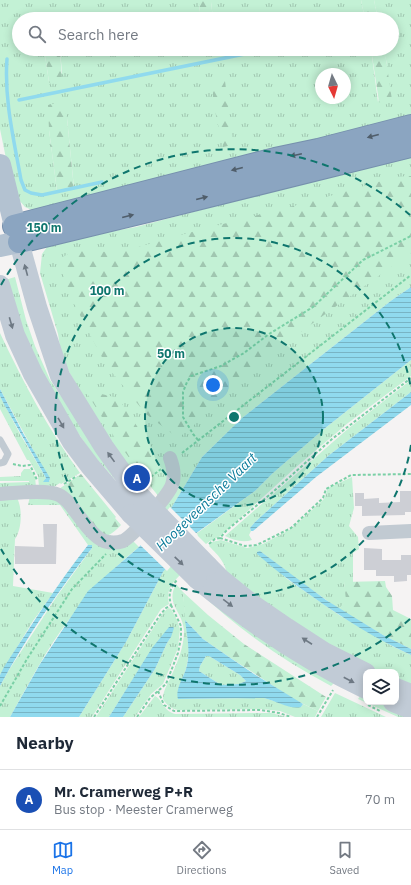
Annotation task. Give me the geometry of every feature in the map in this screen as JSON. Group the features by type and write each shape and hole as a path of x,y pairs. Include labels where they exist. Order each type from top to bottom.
{"highway":[{"path":"8,236 268,161 318,150 411,126"},
{"path":"8,236 172,205 411,146"}],"main road":[{"path":"0,165 8,236 37,307 60,376 104,447 140,498 198,567 257,625 302,655 363,687"},
{"path":"0,285 15,335 33,374 72,442 90,466 140,498"},
{"path":"198,567 221,579 252,604 324,652 363,672"},
{"path":"399,689 411,694"},
{"path":"399,704 411,709"}],"street":[{"path":"0,494 43,493 65,498 98,538 106,542 116,543 128,537 162,500 170,489 173,484 171,460"},
{"path":"369,533 411,531"}],"lane":[{"path":"0,440 8,454 2,462"}],"path":[{"path":"198,440 183,417 183,392 191,376 220,366 244,353 269,334 313,307 363,260 411,236"},
{"path":"140,498 171,460 411,275"},
{"path":"137,717 150,698 166,684 180,646 181,626 171,605 169,596 170,589 198,567 210,542 220,538 227,530 273,492 332,439 411,378"},
{"path":"2,462 22,466 30,465 43,493 79,475"},
{"path":"220,538 245,546 256,545 291,528 323,498 326,489 351,475 411,474"},
{"path":"0,706 27,659 72,589 116,543"},
{"path":"94,717 160,614 171,605"},
{"path":"318,717 333,690"},
{"path":"158,691 164,704 170,710 177,712 260,710 291,717"}],"green space":[{"path":"0,0 361,0 364,12 212,12 211,2 199,5 200,12 12,12 12,56 45,56 49,82 62,73 61,56 372,56 378,102 386,75 387,68 385,56 399,56 399,12 376,12 374,0 411,0 411,116 34,211 25,207 13,193 0,129","holes":["67,118 74,188 57,191 49,130"]},
{"path":"361,0 374,0 376,12 364,12"},
{"path":"201,1 211,2 212,12 200,12 199,5"},
{"path":"45,56 60,56 62,81 51,84 49,82"},
{"path":"372,56 385,56 392,100 385,105 379,102"},
{"path":"222,76 225,81 233,142 228,146 223,147 213,102 213,78"},
{"path":"58,103 64,106 67,118 74,189 61,192 57,191 49,130 48,105"},
{"path":"411,154 411,287 392,300 242,418 202,457 165,517 158,509 170,474 160,498 141,475 134,479 113,451 62,359 58,334 40,273 42,254 53,242 136,227"},
{"path":"411,176 411,253 285,344 236,383 196,423 178,438 146,414 106,365 71,298 58,260 73,251 121,252 309,202 395,177"},
{"path":"15,277 26,320 35,346 50,380 129,495 94,456 55,400 28,347 5,280"},
{"path":"0,333 37,405 57,439 80,473 49,490 39,487 38,476 29,460 27,460 0,409 0,396 46,478 45,479 50,481 0,389"},
{"path":"411,360 411,376 348,423 295,468 219,537 206,544 196,534 255,491 273,473 324,429"},
{"path":"411,380 411,392 328,456 255,522 250,528 251,531 249,535 252,540 238,541 225,536 349,428"},
{"path":"85,390 118,398 160,458 145,480 115,438"},
{"path":"24,469 30,469 35,477 36,487 0,491 0,483 29,482 0,481 0,477 21,476"},
{"path":"81,474 121,525 115,531 103,537 56,491"},
{"path":"352,477 354,508 349,526 358,537 359,549 353,553 353,582 344,582 347,600 339,609 260,551 287,579 339,615 394,647 411,655 411,690 399,684 399,669 366,669 228,578 222,560 209,546 212,542 221,540 247,548 263,544 291,529 324,499 328,488"},
{"path":"16,496 20,506 21,518 19,530 15,539 13,586 53,593 33,621 0,675 0,497"},
{"path":"30,496 56,497 89,532 131,539 139,547 96,587 77,609 46,653 10,717 0,717 0,686 57,596 92,548 91,545 88,545 60,505 28,505"},
{"path":"170,563 180,575 170,588 168,595 169,604 161,609 92,717 79,717 126,642 163,572"},
{"path":"385,581 386,587 392,596 393,610 411,619 411,649 383,635 339,609 346,600 344,582"},
{"path":"176,584 183,592 189,654 186,669 178,690 178,699 264,698 291,706 301,707 303,704 318,711 315,717 295,717 280,711 261,709 178,710 167,705 163,699 165,688 180,655 184,637 183,624 173,603 172,597"},
{"path":"194,587 334,683 331,686 277,654 242,629"},
{"path":"183,592 208,615 244,644 326,697 318,711 295,700 203,639 185,620"},
{"path":"168,608 171,609 180,629 178,648 163,684 151,694 135,717 123,717 155,669 171,637 152,649 109,717 96,717 163,613"},
{"path":"206,656 209,656 240,675 246,681 239,684 221,685 199,671 200,666"},
{"path":"335,693 386,717 321,717"},
{"path":"155,696 160,700 165,708 175,714 271,713 287,717 139,717"},
{"path":"360,696 363,697 363,701 358,699"},
{"path":"371,705 388,705 411,717 398,717"}],"water":[{"name":"Hoogeveensche Vaart","path":"411,287 411,360 324,429 273,473 255,491 195,534 163,572 126,642 79,717 10,717 40,664 88,591 139,547 170,510 202,457 242,418 392,300"},
{"path":"0,389 23,433 50,478 49,482 43,482 46,478 5,406 0,396"},
{"path":"411,392 411,405 316,477 253,531 251,531 250,528 255,522 328,456"},
{"path":"88,545 92,545 92,548 43,615 0,686 0,675 4,667 55,590"},
{"path":"260,551 326,600 383,635 411,649 411,655 348,621 277,571 257,554 257,552"},
{"path":"185,620 203,639 254,674 303,704 301,707 297,708 288,706 264,698 178,699 178,688 186,669 188,657","holes":["206,656 209,656 240,675 246,681 239,684 221,685 199,671 200,666"]},
{"path":"169,627 174,628 155,669 123,717 109,717 152,648"}],"pier":[{"path":"170,507 198,535 167,571 139,544"}],"building":[{"path":"400,491 411,491 411,512 405,512 405,515 362,516 362,506 355,506 355,493 364,493 364,499 379,498 379,503 400,502"},
{"path":"43,524 57,524 56,564 15,564 15,546 44,547"},
{"path":"364,548 382,549 382,560 401,560 401,555 411,555 411,575 407,575 407,581 394,582 394,576 376,576 376,570 364,570"}],"waterway":[{"path":"19,100 235,56"},
{"path":"7,59 6,74 10,120 21,180 25,190 42,195 102,182"}],"place":[{"name":"Mr. Cramerweg P+R","path":"137,478"}]}
